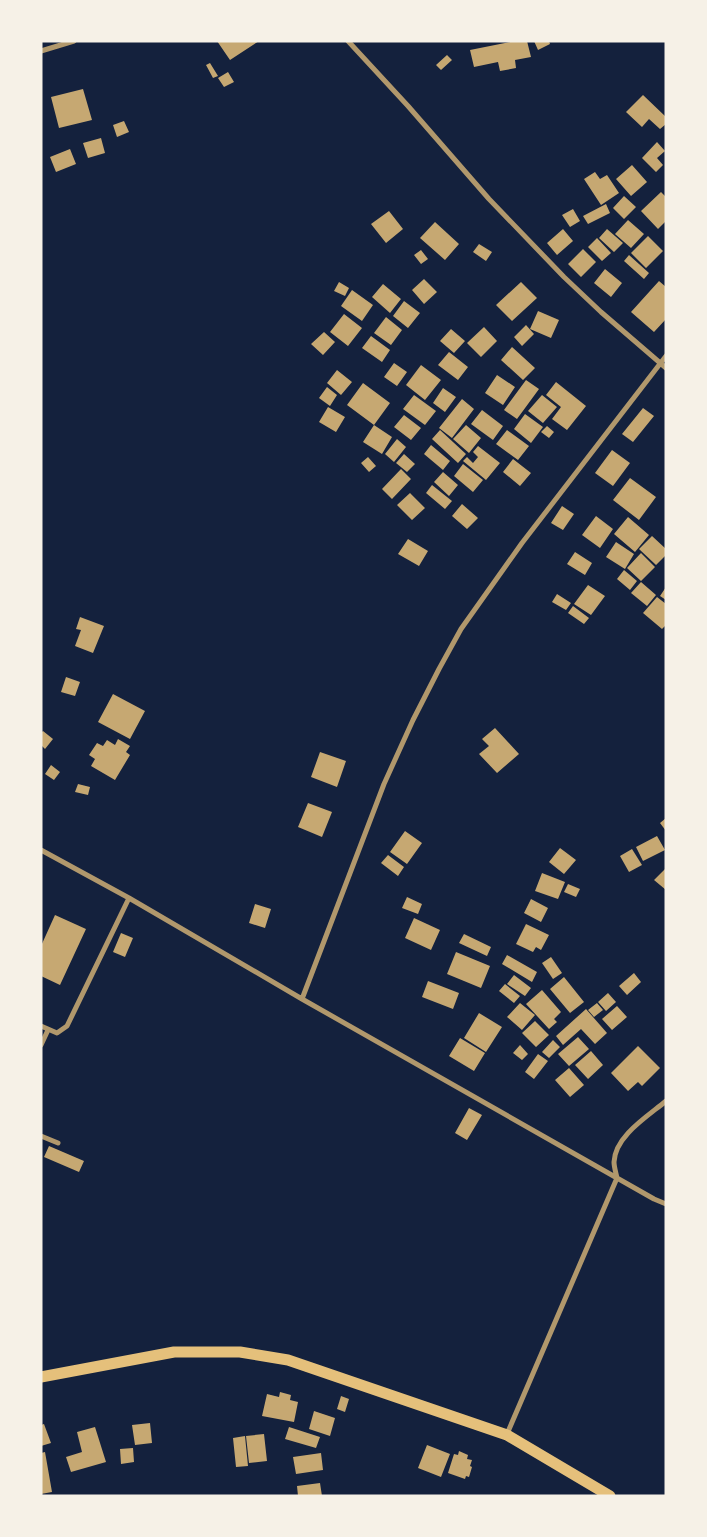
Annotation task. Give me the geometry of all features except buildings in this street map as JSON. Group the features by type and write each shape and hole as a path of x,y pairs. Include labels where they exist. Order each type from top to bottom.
{"main road":[{"path":"41,1376 174,1352 240,1352 288,1360 507,1435 610,1496"}],"street":[{"path":"41,51 74,41"},
{"path":"348,41 489,199 564,277 600,312 666,368"},
{"path":"302,999 384,784 413,720 443,661 462,629 522,543 666,356"},
{"path":"41,850 129,898 302,999 666,1204"},
{"path":"41,1026 57,1033 67,1026 129,898"},
{"path":"41,1045 48,1030"},
{"path":"507,1435 617,1178 614,1163 617,1149 625,1136 666,1101"},
{"path":"41,1136 58,1143"}]}
